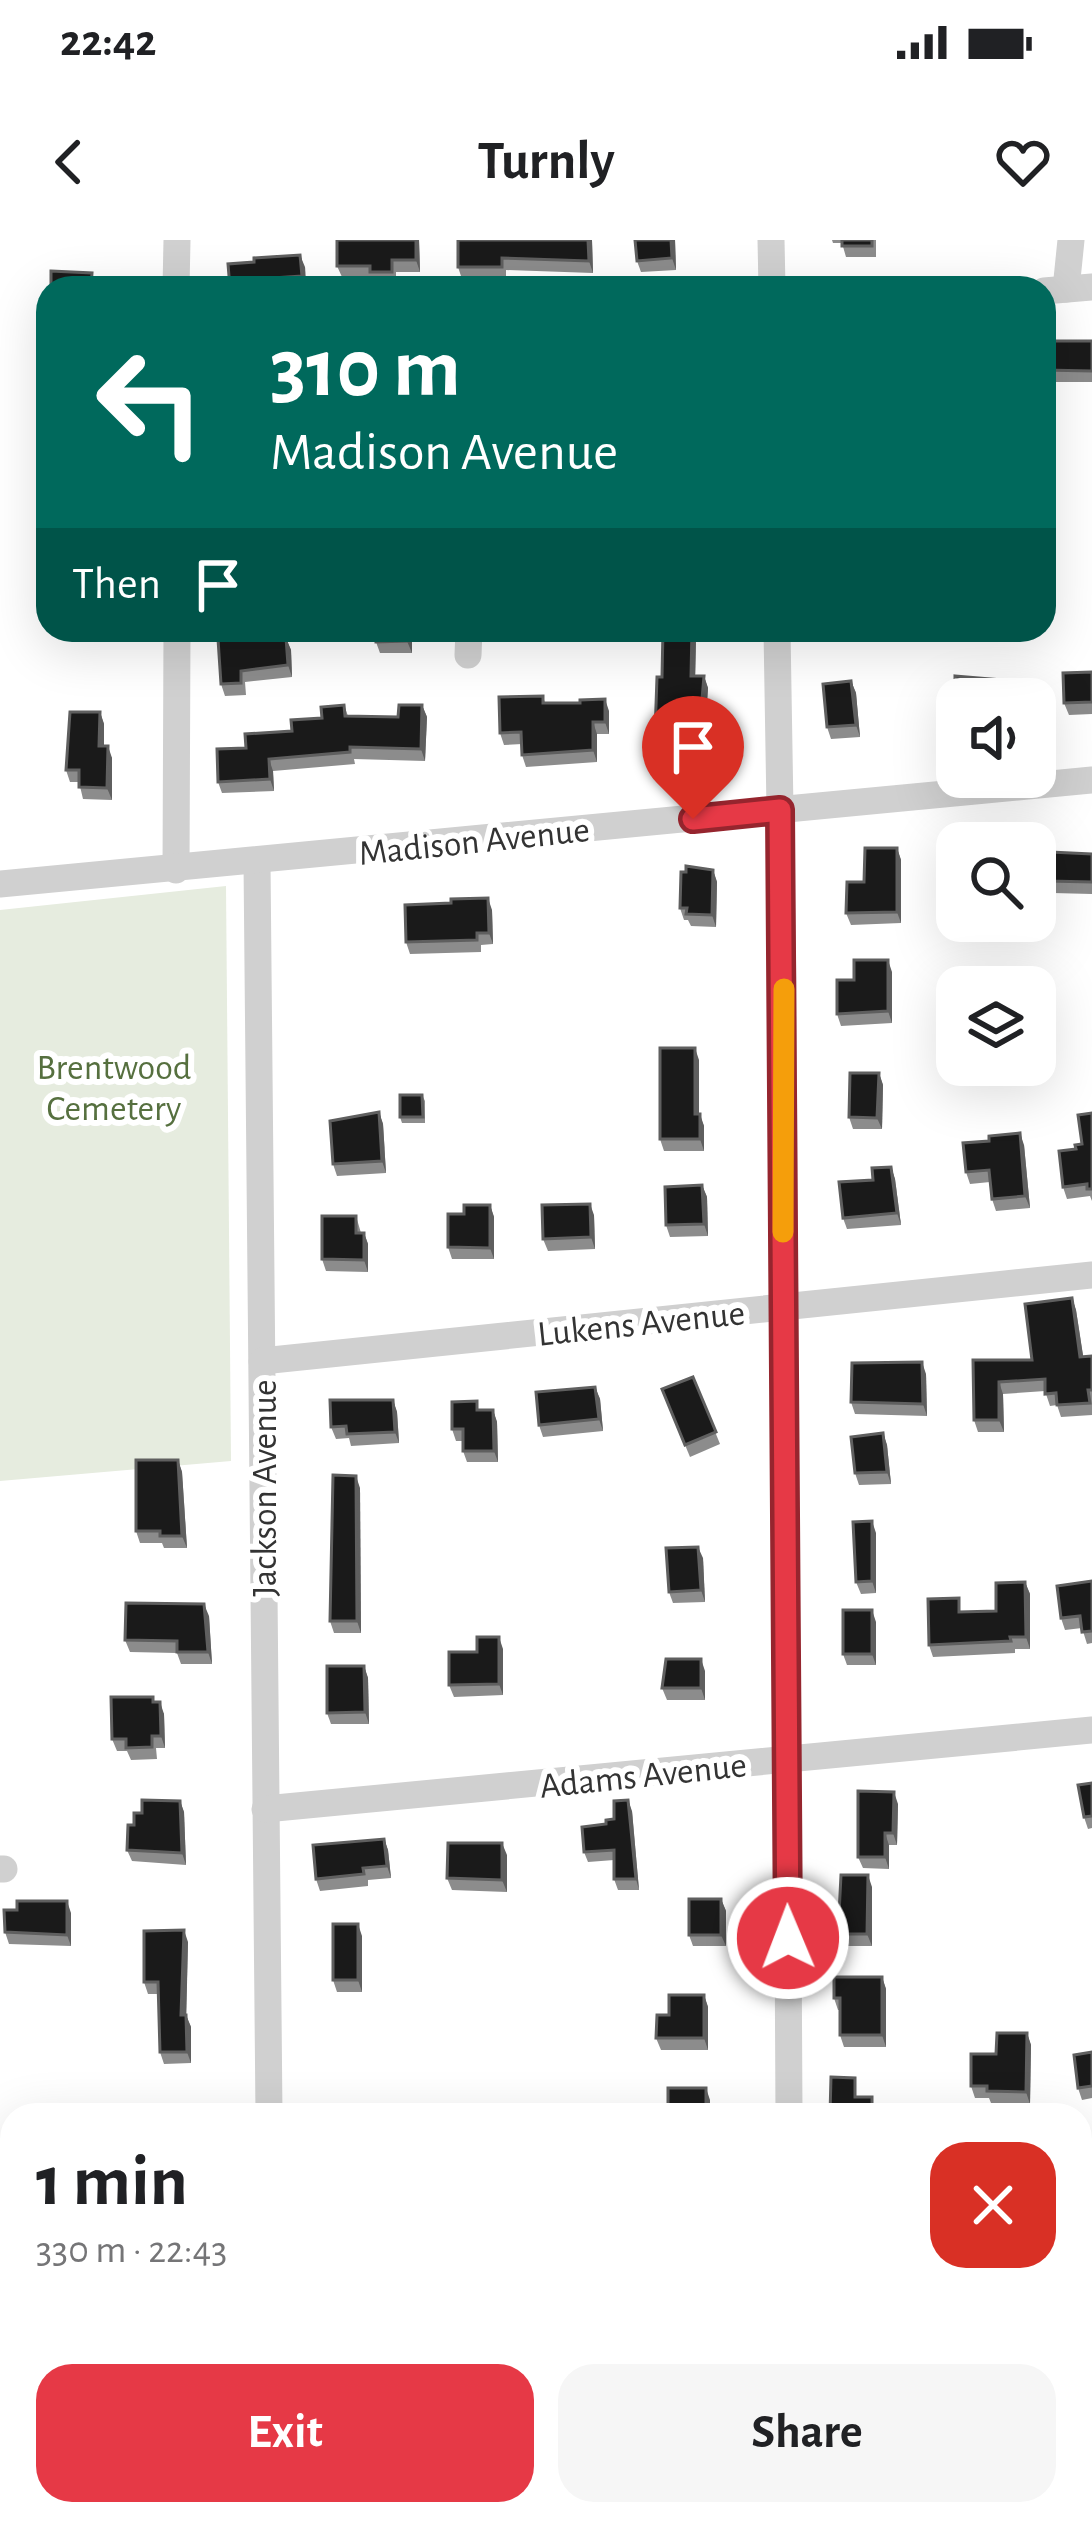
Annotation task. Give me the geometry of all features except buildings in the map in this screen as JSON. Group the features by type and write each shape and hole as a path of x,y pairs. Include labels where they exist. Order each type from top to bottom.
{"street":[{"path":"176,276 177,240"},
{"path":"771,240 772,276"},
{"path":"1067,289 1071,240"},
{"path":"176,870 177,642"},
{"path":"777,642 789,2103"},
{"name":"Madison Avenue","path":"0,884 1092,780"},
{"name":"Jackson Avenue","path":"257,862 269,2103"},
{"name":"Lukens Avenue","path":"262,1360 1092,1275"},
{"name":"Adams Avenue","path":"265,1808 1092,1730"}],"green space":[{"name":"Brentwood Cemetery","path":"226,886 231,1461 0,1481 0,910"}],"slow traffic":[{"path":"783,1232 784,989"}],"route":[{"path":"693,819 780,810 788,1938"}]}
